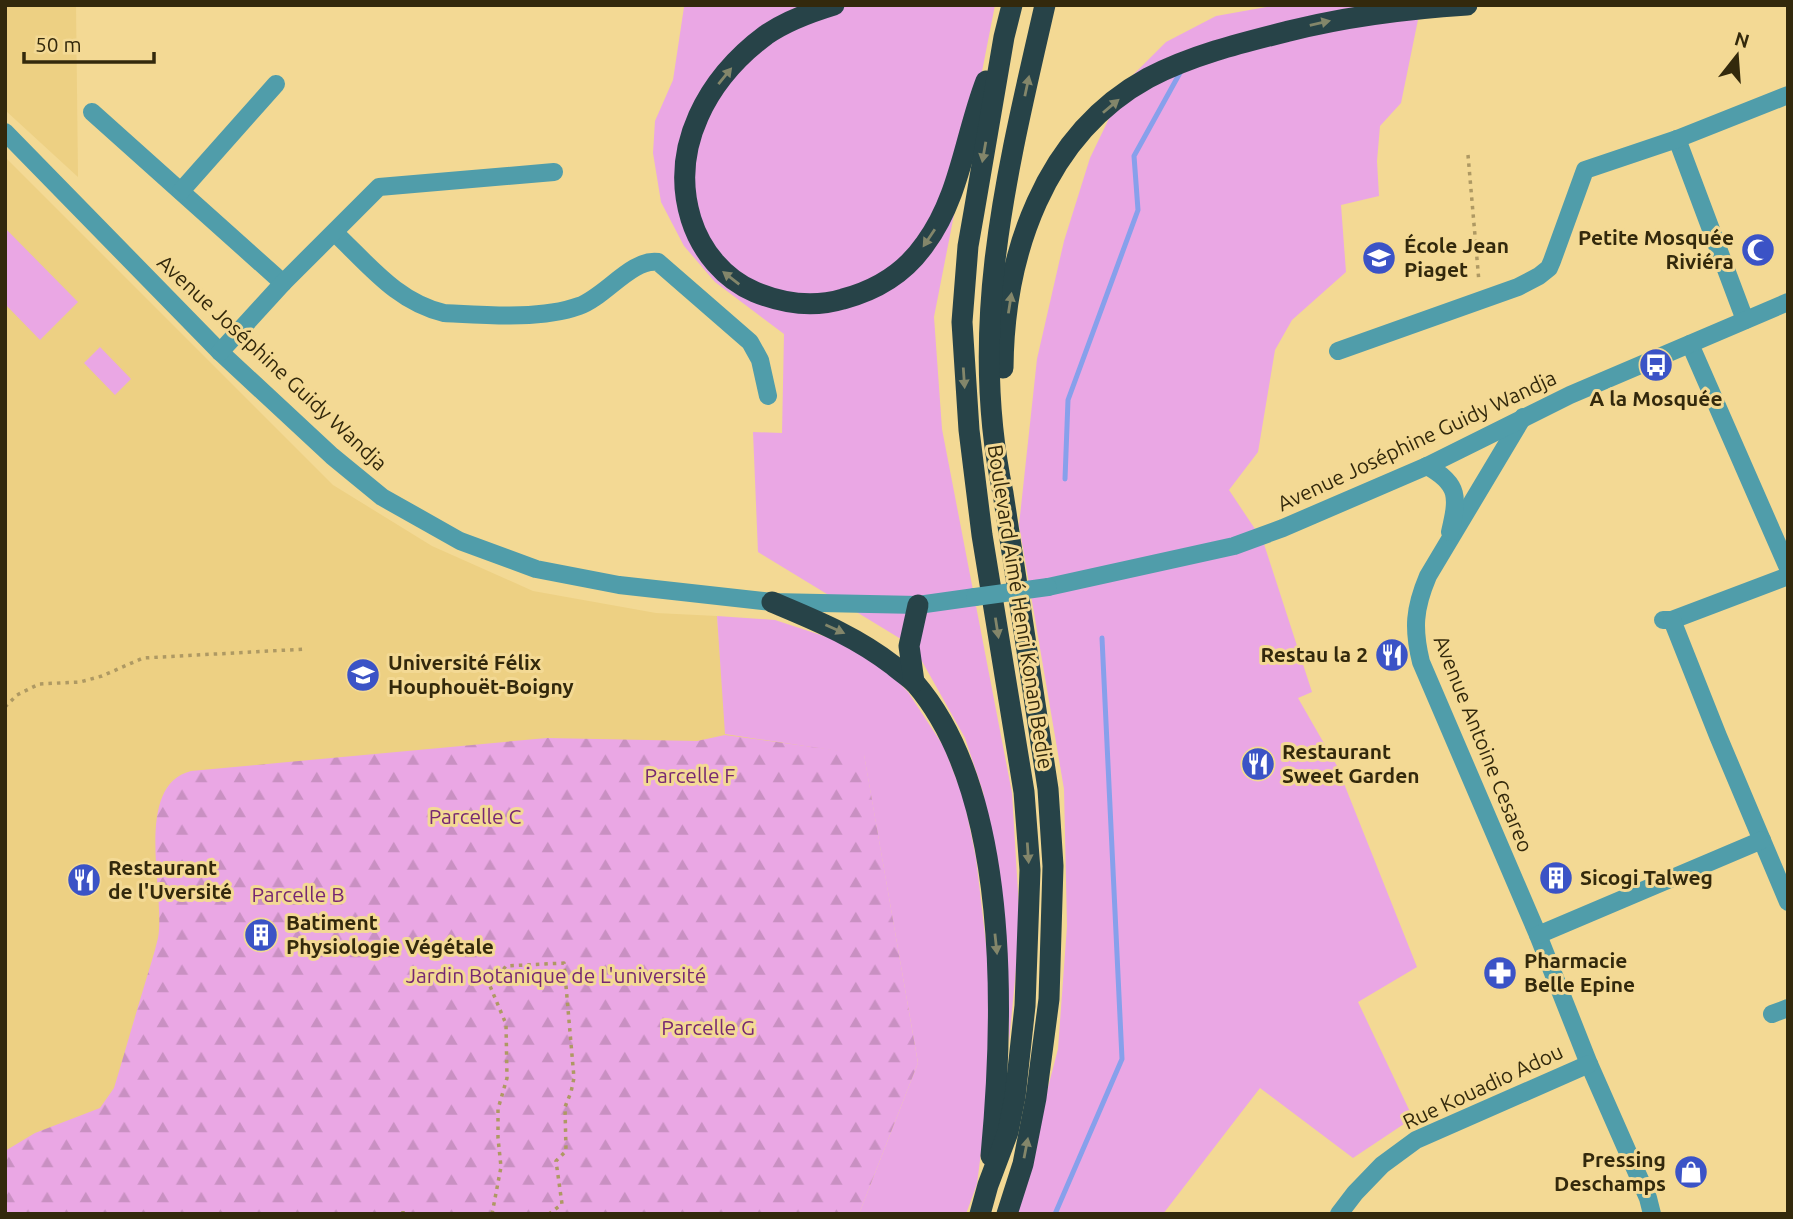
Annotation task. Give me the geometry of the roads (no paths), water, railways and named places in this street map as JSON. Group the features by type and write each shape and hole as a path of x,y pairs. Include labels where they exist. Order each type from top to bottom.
{"highway":[{"path":"834,5 785,24 767,34 746,52 705,102 687,146 683,174 685,195 695,234 720,269 743,287 786,303 824,304 863,294 894,277 924,247 951,196 982,92 1004,37"},
{"name":"Boulevard Aimé Henri Konan Bedie","path":"980,1214 1008,1132 1015,1097 1025,1006 1030,870 1024,792 982,535 970,443 962,322 968,246 1004,37 1012,5"},
{"name":"Boulevard Aimé Henri Konan Bedie","path":"1007,1214 1026,1150 1036,1098 1049,999 1053,866 1048,789 1003,493 995,457 991,295 1001,208 1045,5"},
{"path":"1003,493 1006,457 1003,361 1020,245 1028,219 1049,175 1086,128 1124,94 1146,79 1196,57 1322,22 1389,10 1467,5"},
{"path":"772,602 855,638 914,682 952,743 973,795 986,857 999,976 997,1094 988,1185"},
{"path":"914,682 909,646 918,605"}],"street":[{"path":"180,191 276,84"},
{"path":"1338,351 1481,302 1539,276 1549,268 1585,170 1676,139 1788,95"},
{"path":"92,112 283,284"},
{"name":"Avenue Joséphine Guidy Wandja","path":"5,132 220,352 332,456 382,497 460,541 536,569 619,585 772,602 918,605 1048,587 1234,546 1283,528 1427,466 1523,417 1788,302"},
{"path":"1676,139 1745,320"},
{"path":"220,352 368,195 379,187 554,172"},
{"path":"335,233 403,297 430,310 444,313 553,313 578,307 596,298 643,263 658,262 750,342 760,360 768,396"},
{"path":"1690,344 1788,568"},
{"name":"Avenue Antoine Cesareo","path":"1523,417 1423,589 1418,603 1415,636 1421,662 1538,934 1589,1064 1648,1198 1652,1214"},
{"path":"1427,466 1444,475 1454,490 1454,511 1447,546"},
{"path":"1788,576 1667,620 1788,902"},
{"path":"1538,934 1762,840"},
{"name":"Rue Kouadio Adou","path":"1339,1214 1381,1166 1416,1140 1589,1064"}],"waterway":[{"path":"1065,479 1068,400 1138,210 1134,156 1181,71"},
{"path":"1055,1214 1122,1059 1102,638"}],"place":[{"name":"Petite Mosquée Riviéra","path":"1758,250"},
{"name":"École Jean Piaget","path":"1379,258"},
{"name":"A la Mosquée","path":"1656,365"},
{"name":"Restau la 2","path":"1392,655"},
{"name":"Université Félix Houphouët-Boigny","path":"363,675"},
{"name":"Restaurant Sweet Garden","path":"1258,764"},
{"name":"Sicogi Talweg","path":"1556,878"},
{"name":"Restaurant de l'Uversité","path":"84,880"},
{"name":"Batiment Physiologie Végétale","path":"261,935"},
{"name":"Pharmacie Belle Epine","path":"1500,973"},
{"name":"Pressing Deschamps","path":"1691,1172"}],"park label":[{"name":"Parcelle F","path":"690,776"},
{"name":"Parcelle C","path":"475,817"},
{"name":"Parcelle B","path":"298,895"},
{"name":"Jardin Botanique de L'université","path":"556,976"},
{"name":"Parcelle G","path":"708,1028"}]}
